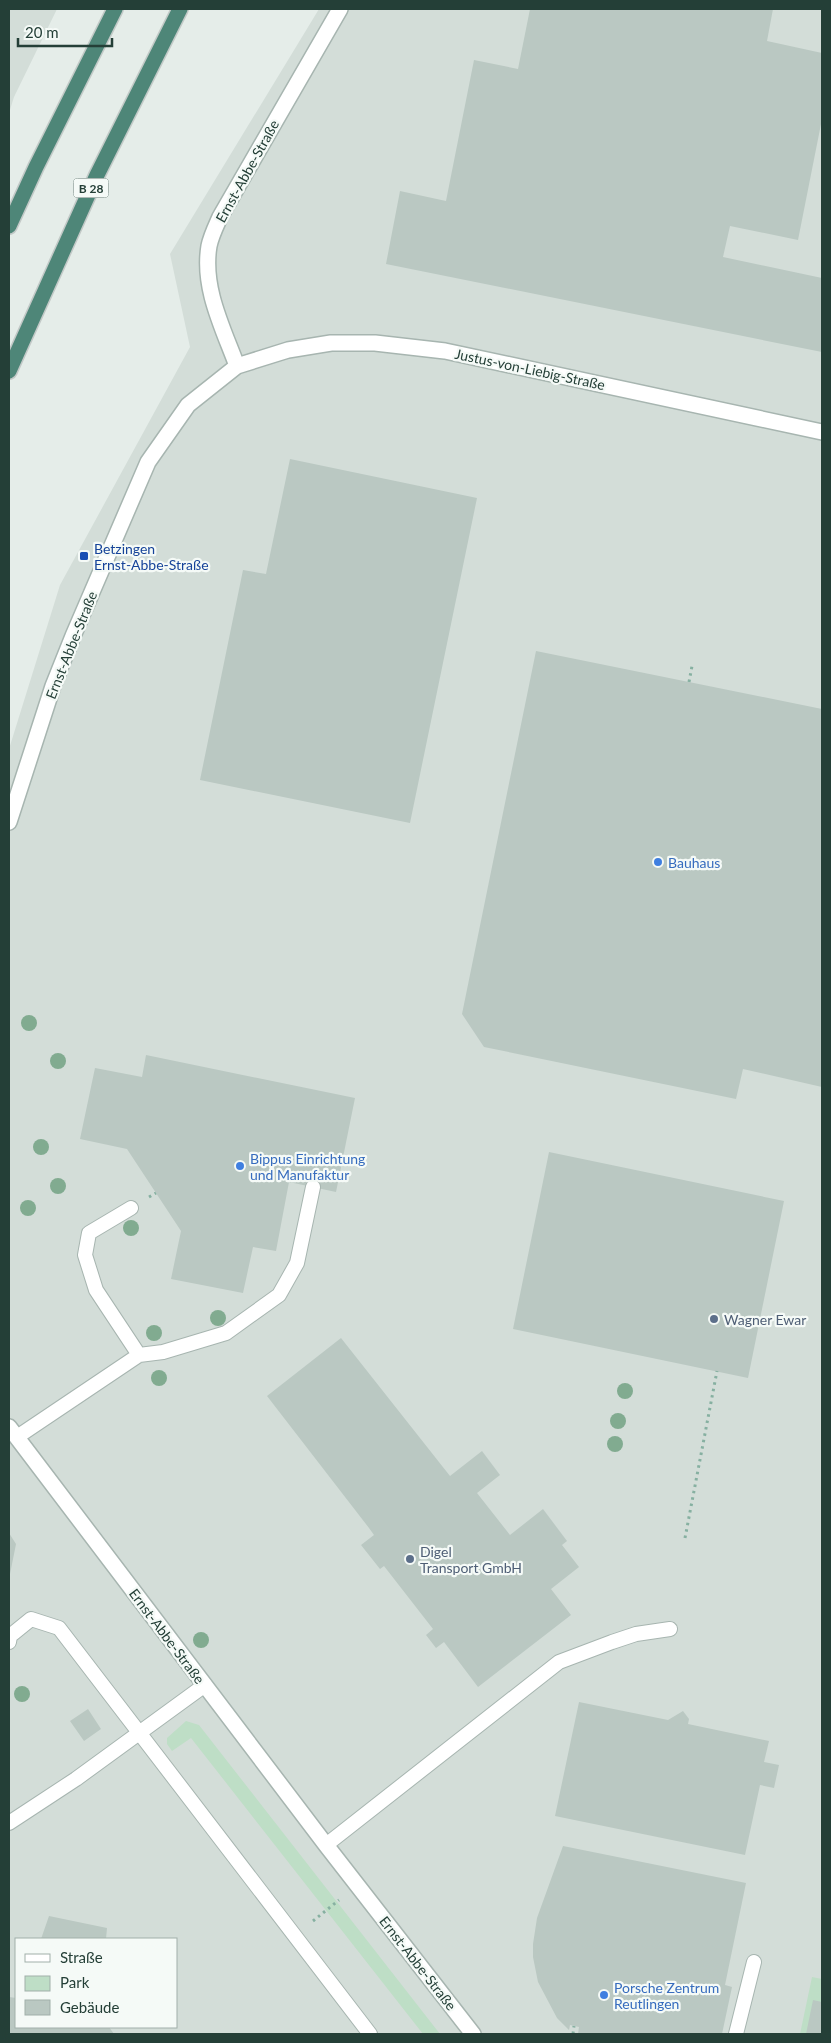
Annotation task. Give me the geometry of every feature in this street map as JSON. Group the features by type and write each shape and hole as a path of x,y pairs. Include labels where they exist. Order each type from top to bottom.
{"highway":[{"path":"9,226 36,167 115,9"},
{"name":"B 28","path":"9,371 101,166 180,9"}],"street":[{"name":"Ernst-Abbe-Straße","path":"9,822 54,686 148,462 188,405 237,366 210,292 209,244 220,217 340,9"},
{"name":"Justus-von-Liebig-Straße","path":"237,366 288,350 331,343 409,345 445,351 822,432"},
{"name":"Ernst-Abbe-Straße","path":"13,1432 326,1845 473,2034"}],"lane":[{"path":"13,1432 139,1355 163,1352 226,1333 279,1294 297,1263 313,1187"},
{"path":"131,1208 89,1233 85,1255 96,1290 139,1355"},
{"path":"9,1642 10,1636 31,1619 59,1628 370,2034"},
{"path":"326,1845 559,1662 636,1634 670,1629"},
{"path":"9,1823 76,1779 205,1685"},
{"path":"736,2034 754,1962"}],"path":[{"path":"689,682 692,666"},
{"path":"685,1538 717,1371"},
{"path":"294,1935 358,1886"},
{"path":"573,2034 574,2026"}],"shaded area":[{"path":"9,9 57,9 14,97 9,113"},
{"path":"319,9 822,9 822,2034 9,2034 9,749 60,585 190,347 170,254"}],"green space":[{"path":"186,1721 199,1725 440,2034 423,2034 191,1738 172,1751 167,1744 167,1738"},
{"path":"812,1977 822,1979 822,2034 800,2034"}],"building":[{"path":"530,9 773,9 767,41 822,53 822,119 798,240 730,226 723,257 822,278 822,352 386,264 400,191 446,201 474,60 518,69"},
{"path":"290,459 477,498 410,823 200,780 243,570 266,574"},
{"name":"Bauhaus","path":"536,651 822,709 822,1087 743,1069 736,1099 484,1047 462,1014"},
{"name":"Bippus Einrichtung und Manufaktur","path":"146,1055 355,1098 336,1192 289,1182 276,1251 253,1247 243,1293 171,1279 181,1231 127,1149 80,1139 95,1068 142,1077"},
{"path":"549,1152 784,1201 748,1378 513,1329"},
{"path":"341,1338 450,1476 482,1451 500,1475 477,1493 510,1535 543,1509 567,1541 562,1545 579,1567 551,1589 571,1615 478,1687 444,1642 436,1648 426,1635 433,1629 384,1566 380,1569 361,1545 374,1535 267,1396"},
{"path":"9,1533 16,1544 10,1574 9,1574"},
{"path":"579,1702 668,1720 683,1711 689,1719 688,1724 769,1741 764,1762 779,1765 774,1788 760,1785 745,1855 555,1816"},
{"path":"88,1709 101,1729 84,1741 70,1721"},
{"path":"563,1846 746,1883 725,1985 732,1987 722,2034 578,2034 579,2027 570,2025 569,2030 557,2018 538,1982 533,1957 533,1944 537,1918"},
{"path":"49,1916 107,1928 106,1938 41,1938"},
{"path":"9,1997 15,1998 15,2028 110,2028 114,2034 9,2034"},
{"path":"813,2000 822,2002 822,2034 806,2034"}],"place":[{"name":"Betzingen Ernst-Abbe-Straße","path":"84,556"},
{"name":"Bauhaus","path":"658,862"},
{"name":"Bippus Einrichtung und Manufaktur","path":"240,1166"},
{"name":"Wagner Ewar","path":"714,1319"},
{"name":"Digel Transport GmbH","path":"410,1559"},
{"name":"Porsche Zentrum Reutlingen","path":"604,1995"}]}
